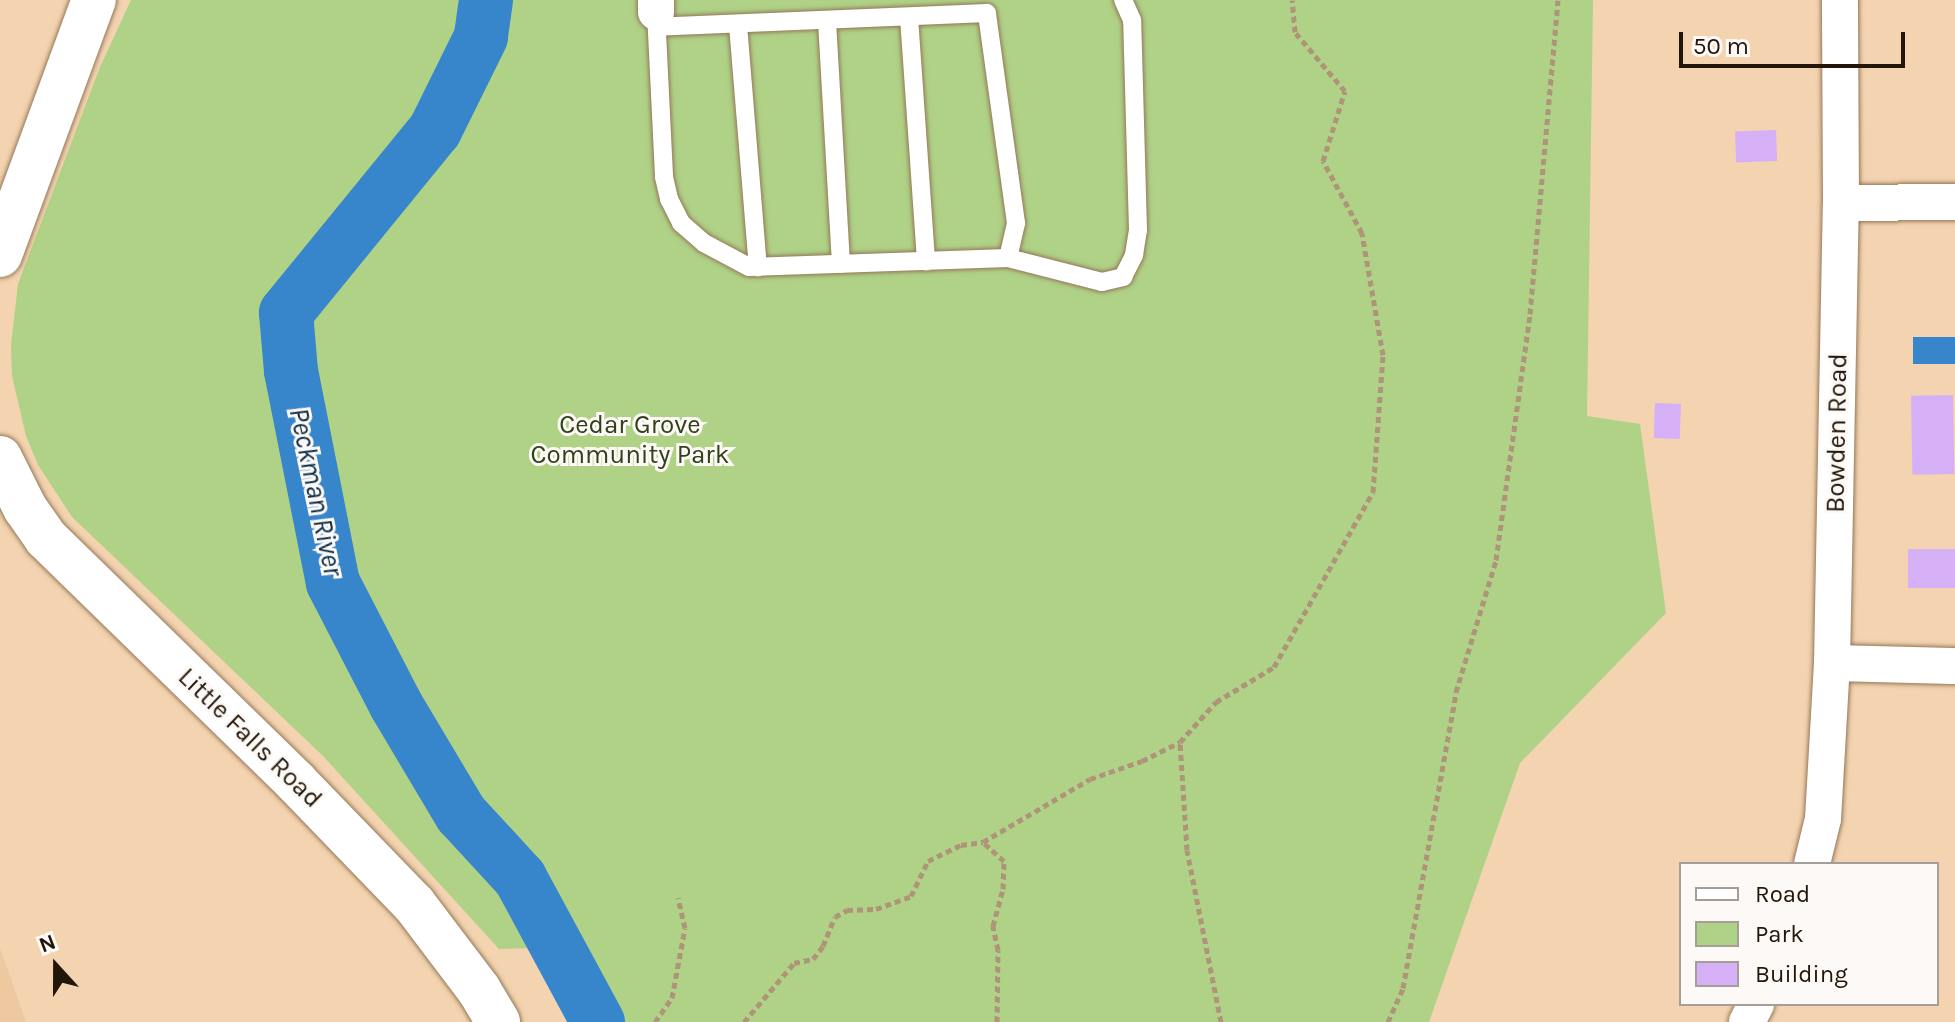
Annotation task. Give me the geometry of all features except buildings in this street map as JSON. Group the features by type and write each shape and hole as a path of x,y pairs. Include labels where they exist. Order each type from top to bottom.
{"street":[{"path":"0,255 94,0"},
{"name":"Bowden Road","path":"1812,862 1823,819 1832,663 1841,203 1840,0"},
{"path":"1841,203 1955,202"},
{"name":"Little Falls Road","path":"0,458 25,508 46,538 296,782 414,904 479,990 498,1022"},
{"path":"1832,663 1955,666"}],"lane":[{"path":"1008,258 1016,223 990,7 909,17 738,25 656,13 664,177 669,199 681,223 704,243 749,267 1008,258 1102,282 1123,277 1134,255 1138,230 1132,20 1123,0"},
{"path":"909,17 926,261"},
{"path":"827,21 841,264"},
{"path":"738,25 758,267"}],"path":[{"path":"744,1022 763,1004 794,963 813,959 823,946 835,917 847,910 876,909 911,896 928,861 961,845 983,842 1090,779 1142,761 1180,742 1216,702 1274,667 1373,492 1383,355 1377,307 1362,233 1323,161 1345,91 1295,32 1292,0"},
{"path":"1388,1022 1403,988 1456,692 1496,560 1530,314 1558,0"},
{"path":"1180,742 1187,850 1221,1022"},
{"path":"983,842 1004,861 1003,889 993,926 998,950 997,1022"},
{"path":"655,1022 672,998 685,928 678,898"}],"shaded area":[{"path":"0,948 26,1022 0,1022"}],"green space":[{"name":"Cedar Grove Community Park","path":"131,0 1593,0 1587,416 1640,424 1666,613 1520,763 1429,1022 575,1022 561,981 537,948 499,949 323,756 72,517 38,465 26,436 12,376 11,345 18,284 100,67"}],"water":[{"path":"1913,337 1955,337 1955,364 1913,364"}],"waterway":[{"name":"Peckman River","path":"486,0 481,37 435,130 286,313 291,371 333,583 396,705 461,814 520,878 598,1022"}]}
